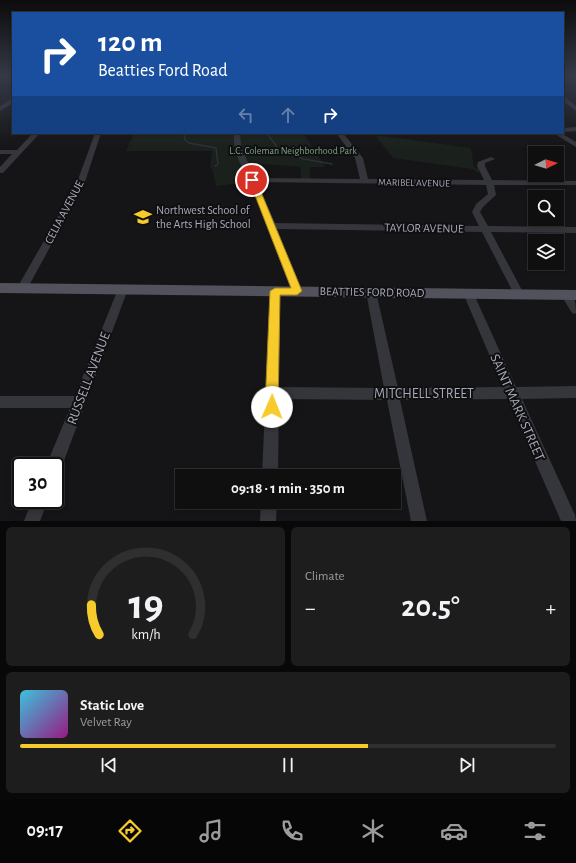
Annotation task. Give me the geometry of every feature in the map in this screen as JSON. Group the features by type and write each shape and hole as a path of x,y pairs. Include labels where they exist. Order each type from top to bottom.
{"main road":[{"name":"BEATTIES FORD ROAD","path":"0,288 571,295"}],"street":[{"path":"566,100 576,109"},
{"path":"0,109 12,101"},
{"path":"564,130 576,129"},
{"path":"0,171 36,134"},
{"name":"CELIA AVENUE","path":"22,288 80,185 98,134"},
{"path":"236,134 236,142 297,291"},
{"path":"340,134 359,158 365,181"},
{"path":"558,134 576,145"},
{"path":"0,152 18,152"},
{"path":"491,159 481,163 483,171 492,189 492,195 479,206 476,212 519,294"},
{"name":"MARIBEL AVENUE","path":"252,180 576,183"},
{"name":"TAYLOR AVENUE","path":"271,226 576,230"},
{"name":"RUSSELL AVENUE","path":"58,457 123,289"},
{"path":"270,469 275,291"},
{"path":"372,292 419,521"},
{"name":"SAINT MARK STREET","path":"468,293 569,521"},
{"path":"571,295 576,310"},
{"name":"MITCHELL STREET","path":"272,393 392,394 576,392"},
{"path":"0,402 79,402"},
{"path":"32,521 37,509"},
{"path":"268,521 269,509"}],"green space":[{"name":"L.C. Coleman Neighborhood Park","path":"134,134 305,134 314,151 348,147 350,150 317,154 325,167 310,167 310,179 301,179 301,167 240,162 249,182 216,186 212,168 210,168 212,151 126,151"},
{"path":"375,135 471,148 474,168 480,169 479,173 472,169 393,158"}],"waterway":[{"path":"184,134 185,140 189,143 216,148 218,164 215,166"},
{"path":"268,134 279,150 304,159 332,164"}],"place":[{"name":"Northwest School of the Arts High School","path":"143,217"}],"route":[{"path":"252,180 297,291 275,291 272,360 272,407"}]}
